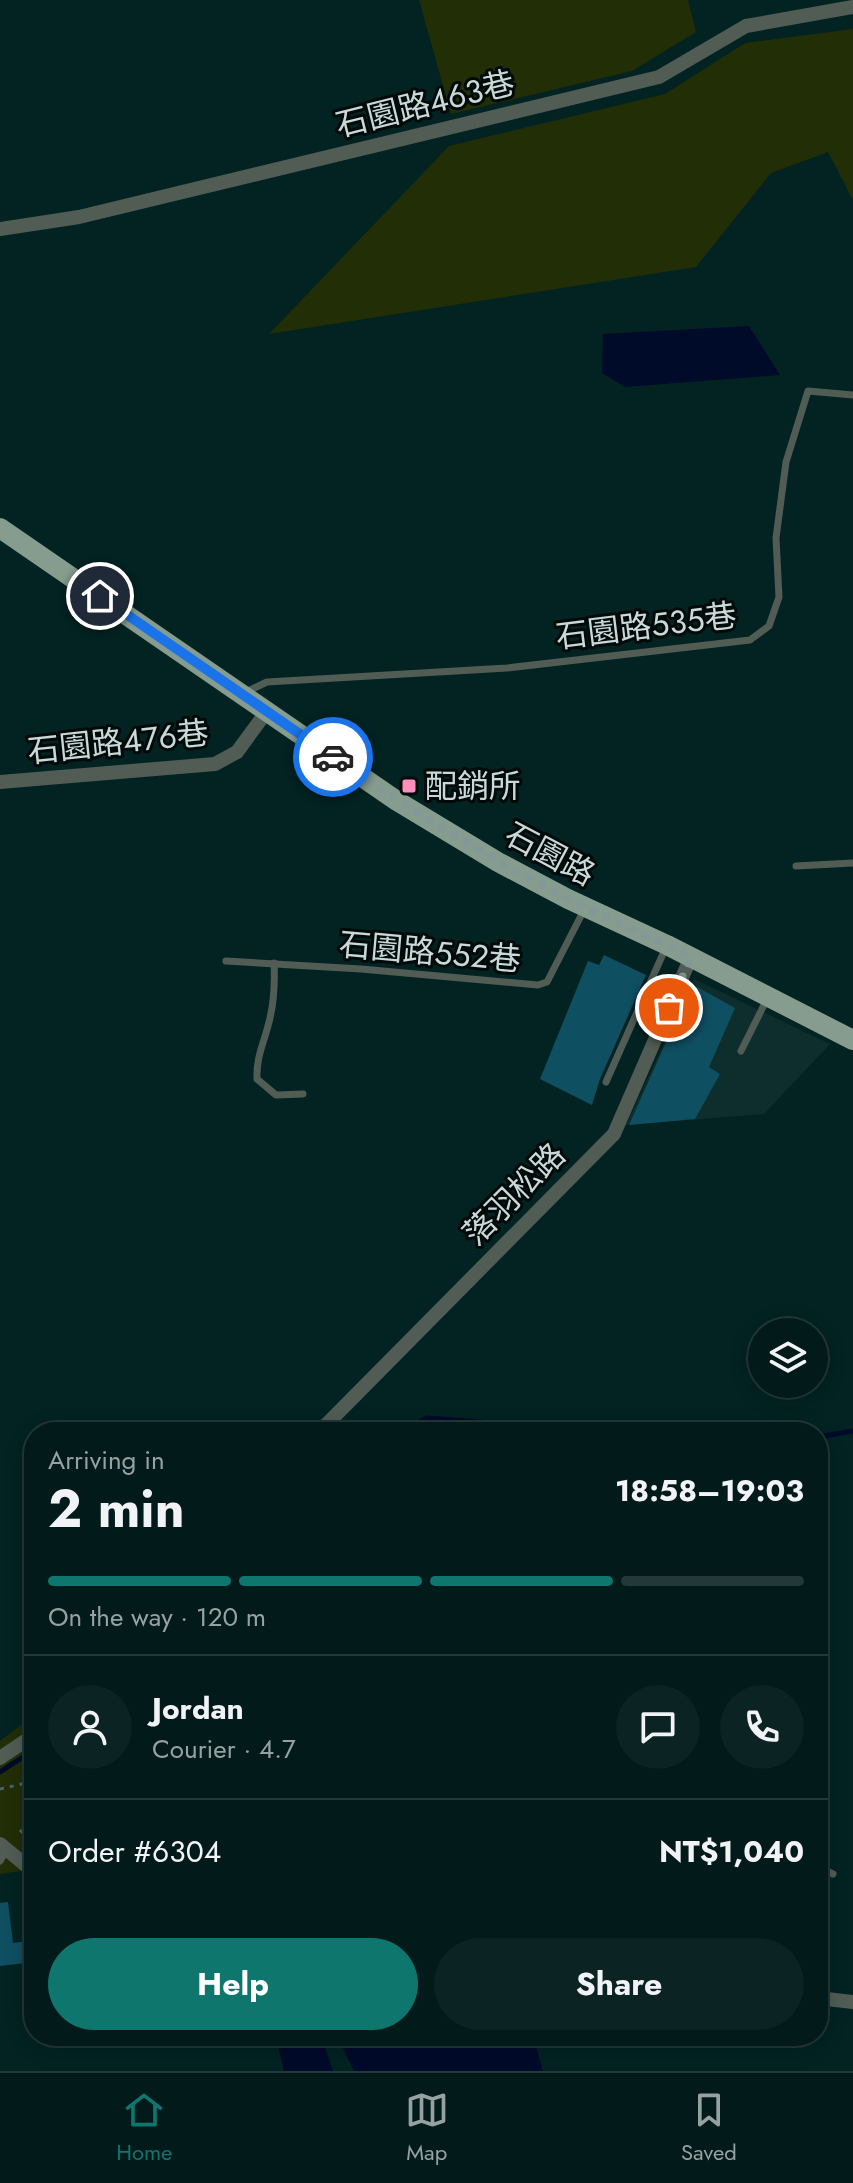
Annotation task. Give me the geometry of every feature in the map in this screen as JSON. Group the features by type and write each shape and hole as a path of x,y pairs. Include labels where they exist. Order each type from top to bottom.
{"main road":[{"name":"石園路","path":"0,528 397,801 498,862 853,1040"}],"street":[{"name":"石園路463巷","path":"0,229 79,217 659,77 746,26 853,7"},
{"name":"石園路476巷","path":"0,782 215,764 237,752 267,711"},
{"name":"落羽松路","path":"329,1422 614,1134 691,957"},
{"path":"0,1758 24,1742"},
{"path":"2,1851 24,1865"},
{"path":"828,1999 853,2002"}],"lane":[{"name":"石園路535巷","path":"242,694 267,682 507,668 750,640 769,626 779,597 776,538 786,462 808,391 853,395"},
{"path":"796,866 853,863"},
{"name":"石園路552巷","path":"226,961 538,985 547,982 585,908"},
{"path":"606,1082 667,945"},
{"path":"274,963 275,992 269,1024 256,1057 257,1079 276,1095 303,1094"},
{"path":"741,1051 767,997"},
{"path":"828,1872 833,1874"}],"path":[{"path":"0,1789 24,1782"},
{"path":"20,1830 24,1834"}],"shaded area":[{"path":"694,979 830,1044 764,1114 626,1125"}],"green space":[{"path":"419,0 688,0 696,32 632,71 451,114"},
{"path":"853,29 853,200 828,152 771,173 696,267 269,334 449,146 665,94 745,43"},
{"path":"24,1723 24,1872 0,1874 0,1741"}],"water":[{"path":"749,326 780,375 625,387 602,373 603,334"},
{"path":"278,2046 324,2046 333,2071 284,2071"},
{"path":"342,2046 536,2046 543,2071 354,2071"}],"building":[{"path":"604,955 646,975 600,1079 592,1105 540,1079 588,961 599,965"},
{"path":"692,984 735,1008 709,1067 720,1074 695,1119 629,1125"},
{"path":"8,1902 13,1943 24,1941 24,1963 0,1966 0,1903"}],"waterway":[{"path":"419,1422 427,1418 480,1422"},
{"path":"828,1435 853,1431"},
{"path":"0,1772 24,1756"}],"way so far":[{"path":"333,757 397,801 498,862 585,908 691,957 669,1008"}],"place":[{"name":"配銷所","path":"409,786"}],"route":[{"path":"100,596 333,757"}]}
